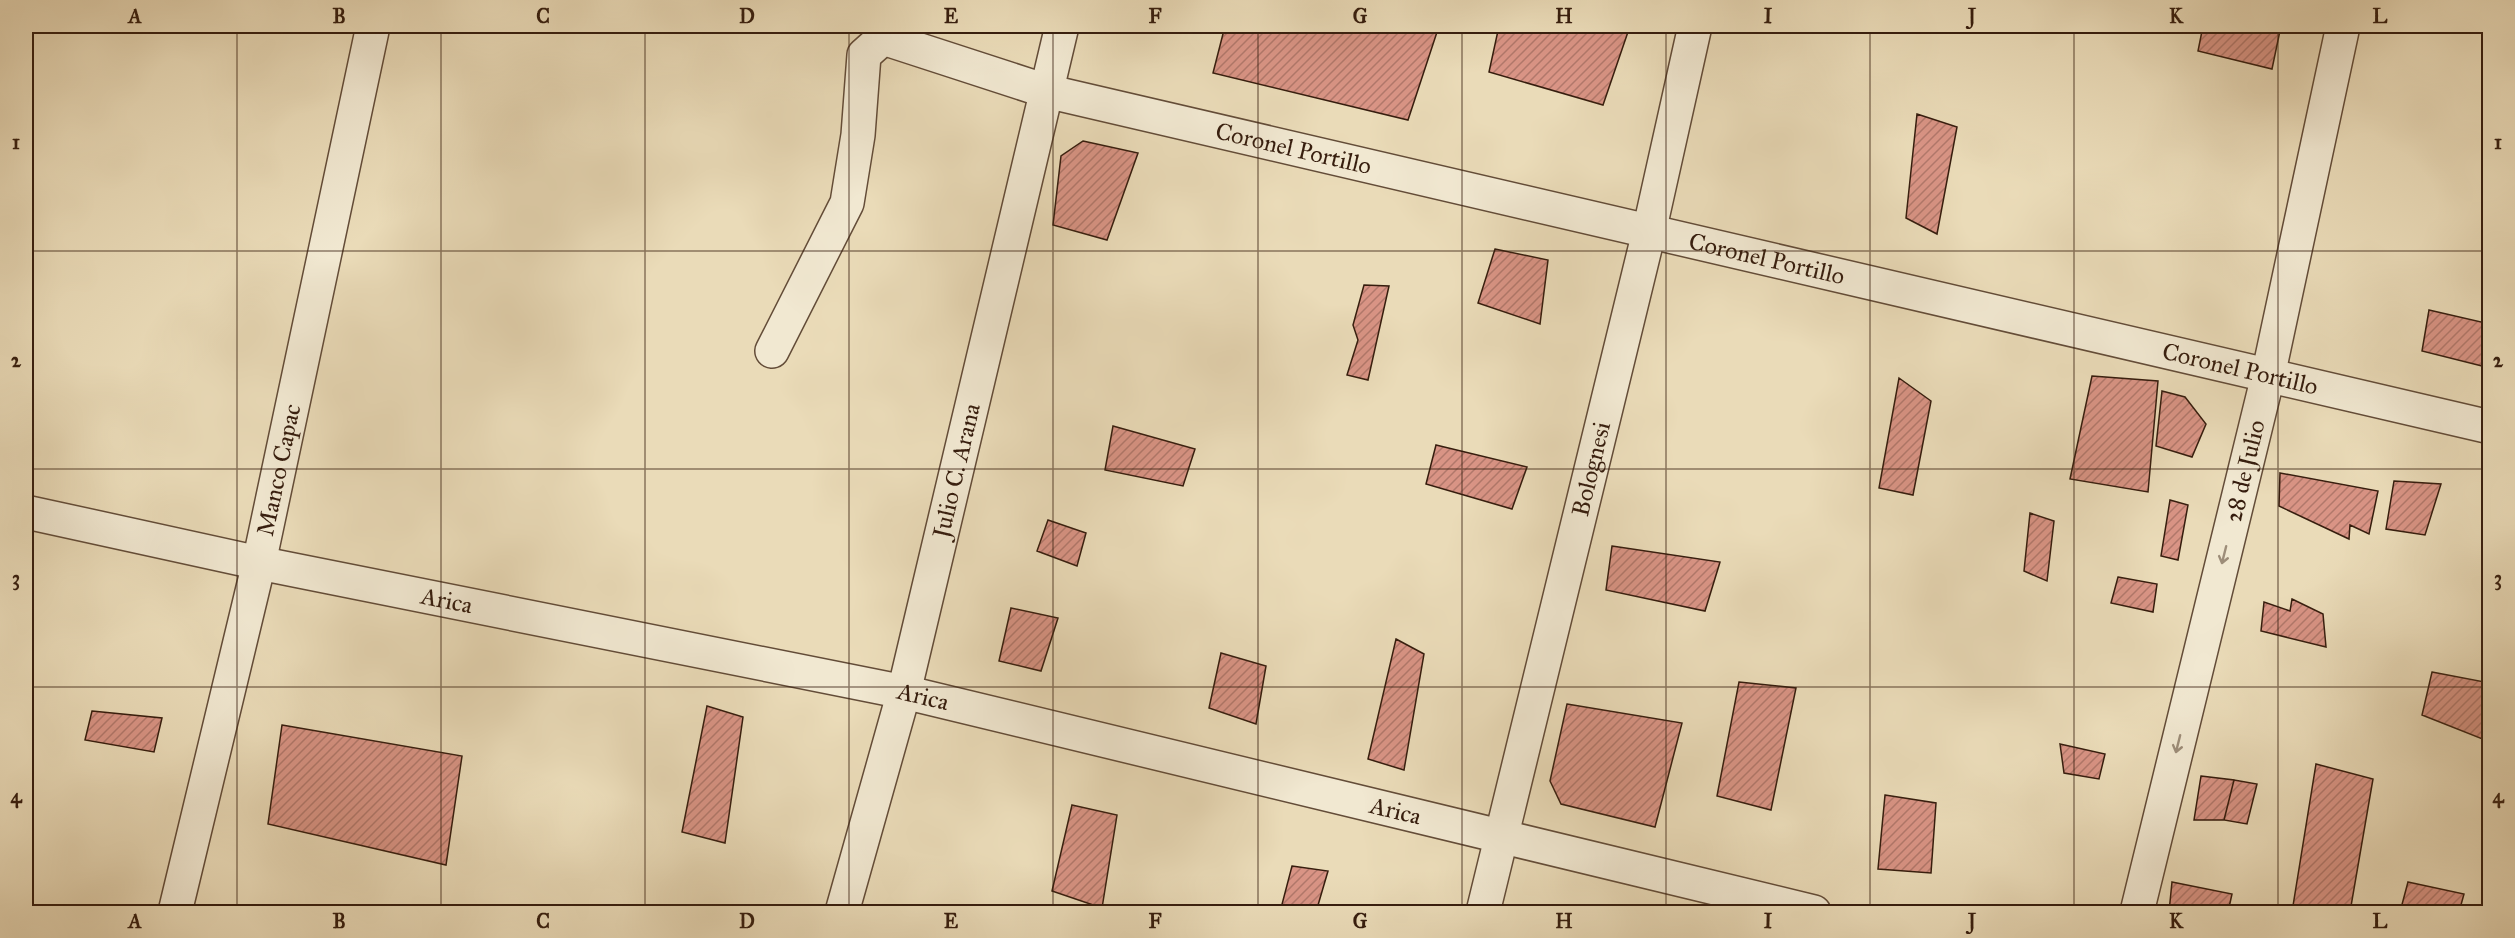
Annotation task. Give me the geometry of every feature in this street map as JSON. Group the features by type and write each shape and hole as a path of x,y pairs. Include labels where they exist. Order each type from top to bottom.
{"street":[{"name":"Manco Capac","path":"175,912 259,562 373,26"},
{"name":"Julio C. Arana","path":"842,912 904,692 1062,26"},
{"name":"Bolognesi","path":"1483,912 1649,232 1695,26"},
{"name":"28 de Julio","path":"2137,912 2268,376 2343,26"},
{"name":"Coronel Portillo","path":"772,351 847,203 858,135 864,55 883,38 1046,91 2490,427"},
{"name":"Arica","path":"26,512 259,562 904,692 1814,912"}],"building":[{"path":"1225,26 1439,26 1408,120 1213,73"},
{"path":"1499,26 1630,26 1603,105 1489,72"},
{"path":"2203,26 2281,26 2272,69 2198,51"},
{"path":"1917,114 1957,127 1937,234 1906,218"},
{"path":"1083,141 1138,153 1107,240 1053,225 1061,156"},
{"path":"1495,249 1548,260 1540,324 1478,303"},
{"path":"1364,285 1389,286 1368,380 1347,375 1358,340 1353,325"},
{"path":"2429,310 2490,324 2490,368 2422,351"},
{"path":"2092,376 2158,381 2148,492 2070,479"},
{"path":"1899,378 1931,401 1913,495 1879,488"},
{"path":"2162,391 2185,397 2206,424 2192,457 2156,446"},
{"path":"1113,426 1195,449 1183,486 1105,470"},
{"path":"1436,445 1527,467 1512,509 1426,484"},
{"path":"2280,473 2378,491 2369,534 2350,525 2349,539 2279,506"},
{"path":"2394,481 2441,484 2425,535 2386,529"},
{"path":"2170,500 2188,505 2178,560 2161,556"},
{"path":"2030,513 2054,521 2047,581 2024,571"},
{"path":"1048,520 1086,533 1077,566 1037,551"},
{"path":"1612,546 1720,562 1705,611 1606,590"},
{"path":"2118,577 2157,584 2153,612 2111,603"},
{"path":"2292,599 2323,614 2326,647 2261,631 2264,602 2290,611"},
{"path":"1011,608 1058,618 1041,671 999,661"},
{"path":"1396,639 1424,654 1404,770 1368,759"},
{"path":"1221,653 1266,666 1256,724 1209,708"},
{"path":"2432,672 2490,683 2490,742 2422,715"},
{"path":"1739,682 1796,688 1771,810 1717,796"},
{"path":"1567,704 1682,723 1655,827 1561,804 1550,781"},
{"path":"707,706 743,717 725,843 682,832"},
{"path":"92,711 162,718 154,752 85,740"},
{"path":"282,725 462,756 446,865 268,824"},
{"path":"2060,744 2105,754 2099,779 2064,773"},
{"path":"2316,764 2373,779 2350,912 2292,912"},
{"path":"2201,776 2234,780 2224,820 2194,820"},
{"path":"2234,780 2257,784 2247,824 2224,820"},
{"path":"1885,795 1936,803 1931,873 1878,869"},
{"path":"1072,805 1117,815 1102,908 1052,891"},
{"path":"1292,866 1328,871 1316,912 1280,912"},
{"path":"2172,882 2232,894 2228,912 2169,912"},
{"path":"2408,882 2464,894 2459,912 2400,912"},
{"path":"1585,905 1612,912 1583,912"}]}
